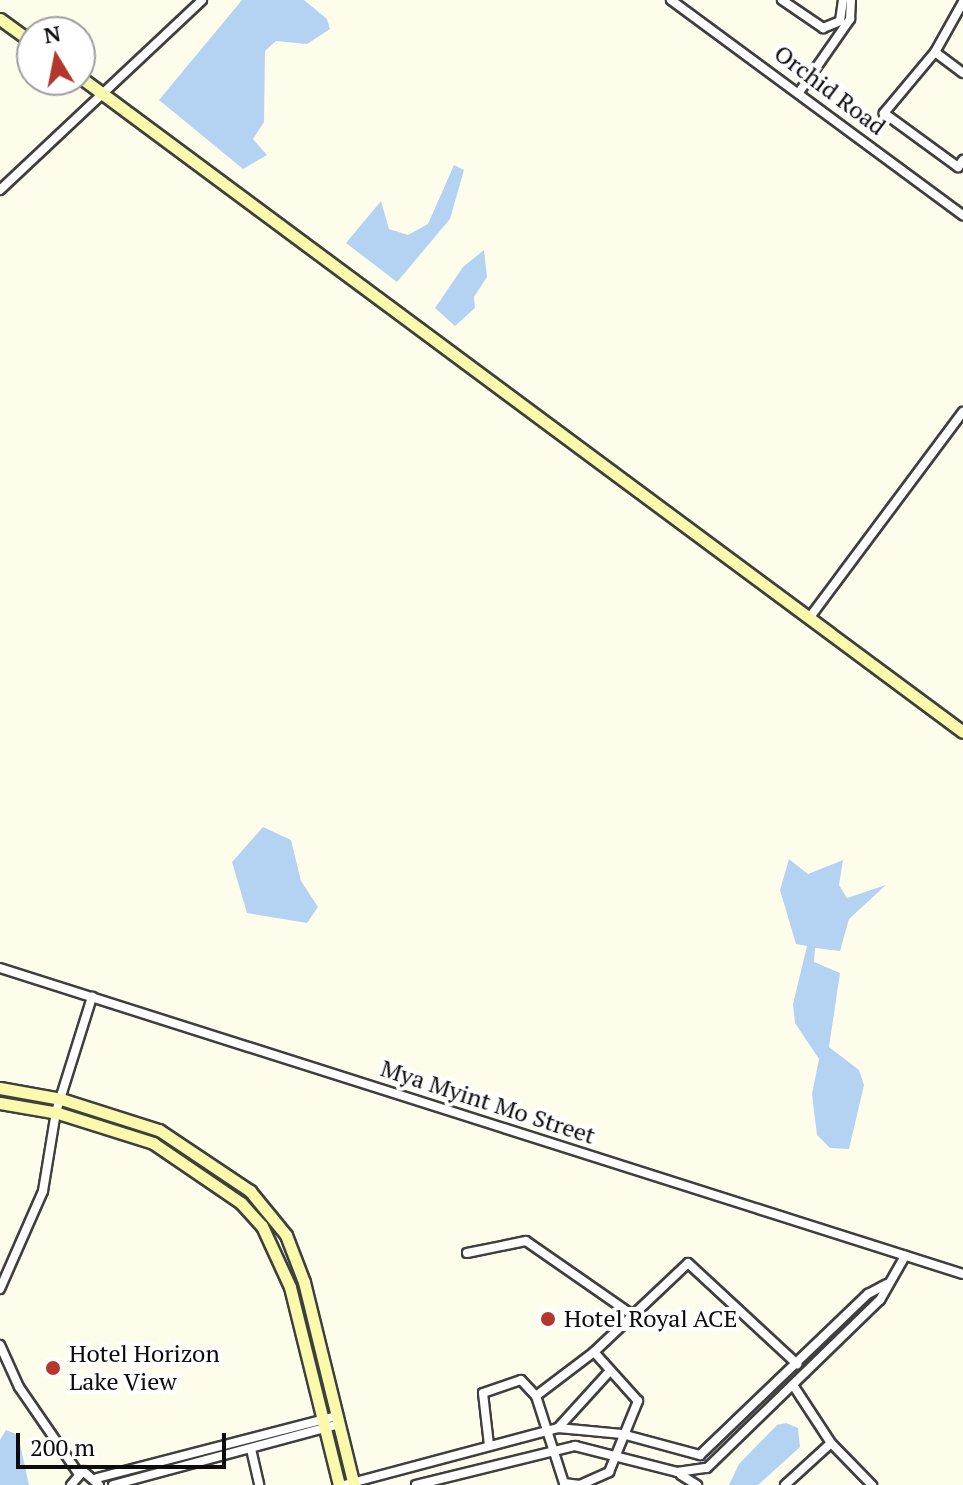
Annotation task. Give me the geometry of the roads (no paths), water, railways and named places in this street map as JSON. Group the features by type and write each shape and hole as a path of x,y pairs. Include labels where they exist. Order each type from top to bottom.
{"main road":[{"path":"96,89 963,732"},
{"path":"0,1088 61,1099 159,1130 250,1191 290,1244 338,1420 347,1484"},
{"path":"0,1103 56,1112 153,1143 189,1162 262,1226 290,1287 324,1424 347,1484"}],"street":[{"path":"0,190 202,0"},
{"name":"Orchid Road","path":"671,0 800,91 963,215"},
{"path":"782,0 823,28 840,21 843,0"},
{"path":"800,91 850,19 851,0"},
{"path":"963,2 938,37 935,52 884,113 958,167 963,160"},
{"path":"935,52 963,73"},
{"path":"810,617 963,412"},
{"name":"Mya Myint Mo Street","path":"0,968 963,1274"},
{"path":"0,1289 43,1191 56,1112 92,997"},
{"path":"467,1253 526,1241 631,1314"},
{"path":"677,1472 707,1468 880,1300 905,1256"},
{"path":"536,1396 594,1352 688,1263 797,1364"},
{"path":"347,1484 558,1428 628,1435 700,1455 868,1294 887,1284"},
{"path":"0,1345 19,1387 78,1473 98,1482 192,1452 324,1424"},
{"path":"489,1445 483,1393 521,1380 536,1396 559,1478 570,1485 603,1478 628,1435 637,1398 609,1372 594,1352"},
{"path":"558,1428 609,1372"},
{"path":"793,1385 831,1443 872,1485"},
{"path":"113,1485 251,1449 338,1420"},
{"path":"785,1485 831,1443"},
{"path":"416,1485 549,1448 575,1446 677,1472 697,1485"},
{"path":"251,1449 259,1485"},
{"path":"192,1452 195,1463"},
{"path":"71,1485 78,1473"}],"water":[{"path":"242,0 304,0 327,19 330,29 307,44 276,41 265,51 264,122 253,139 267,155 243,169 159,100"},
{"path":"454,165 464,170 450,219 397,282 346,243 381,201 389,229 408,235 428,224"},
{"path":"484,250 487,277 474,297 475,308 455,326 435,308 463,267"},
{"path":"263,827 291,840 301,881 318,907 307,923 247,913 232,862"},
{"path":"789,859 808,874 843,860 839,885 847,898 886,885 849,919 840,951 815,948 814,962 840,973 829,1047 859,1070 864,1085 849,1149 830,1148 817,1135 812,1094 819,1059 795,1023 793,1004 807,946 796,944 780,890"},
{"path":"786,1423 798,1428 800,1447 758,1485 729,1485 739,1464 777,1425"},
{"path":"6,1430 18,1435 29,1485 0,1485 0,1440"}],"place":[{"name":"Hotel Royal ACE","path":"548,1319"},
{"name":"Hotel Horizon Lake View","path":"53,1368"}]}
